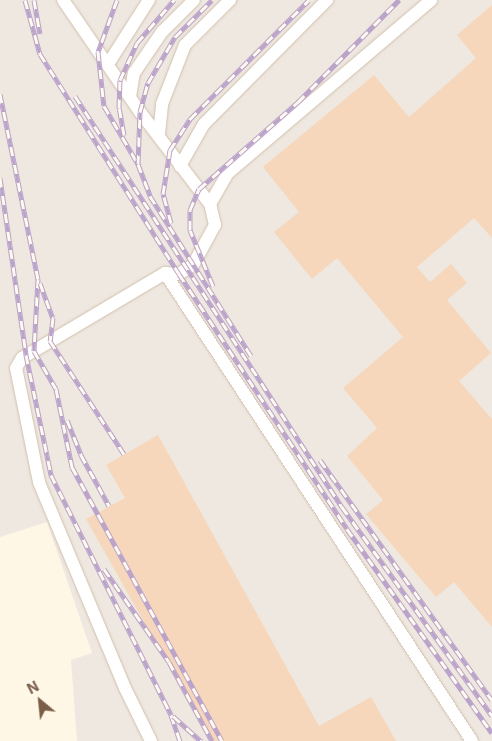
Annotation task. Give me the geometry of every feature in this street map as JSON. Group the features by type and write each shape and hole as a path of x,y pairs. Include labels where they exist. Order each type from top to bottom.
{"street":[{"path":"63,0 130,97 210,204 215,225 200,256 179,274 165,273 22,358 16,368 40,482 125,688 151,741"},
{"path":"108,64 149,0"},
{"path":"130,97 134,73 162,32 194,0"},
{"path":"158,134 162,104 185,45 230,0"},
{"path":"180,166 204,124 327,0"},
{"path":"210,204 228,173 431,0"},
{"path":"165,273 472,741"}],"shaded area":[{"path":"0,0 492,0 492,741 77,741 71,660 92,653 47,522 0,537"}],"building":[{"path":"492,5 492,238 474,218 417,267 430,282 451,264 467,283 447,300 491,353 459,381 492,419 492,627 454,582 436,597 366,514 383,500 347,456 377,428 343,388 403,337 337,258 312,279 274,232 299,212 263,167 374,75 409,117 476,58 457,35"},
{"path":"158,435 319,726 371,697 396,741 211,741 86,519 125,498 106,465"}],"railway":[{"path":"25,0 40,54 179,274 347,529 492,733"},
{"path":"34,0 40,33"},
{"path":"117,0 98,52 104,106 138,164 150,196 251,356"},
{"path":"124,135 119,108 120,80 137,43 174,0"},
{"path":"138,164 140,112 148,83 175,37 212,0"},
{"path":"171,223 163,194 170,150 190,119 309,0"},
{"path":"213,286 190,230 190,210 199,189 298,102 399,0"},
{"path":"0,94 38,279 34,351 56,389 72,467 222,741"},
{"path":"75,96 342,507 492,716"},
{"path":"0,178 26,355 51,475 171,715 180,741"},
{"path":"40,283 53,318 50,341 124,454"},
{"path":"67,420 81,455 109,506"},
{"path":"320,460 492,700"},
{"path":"104,569 169,662 212,741"},
{"path":"173,716 201,741"}]}
